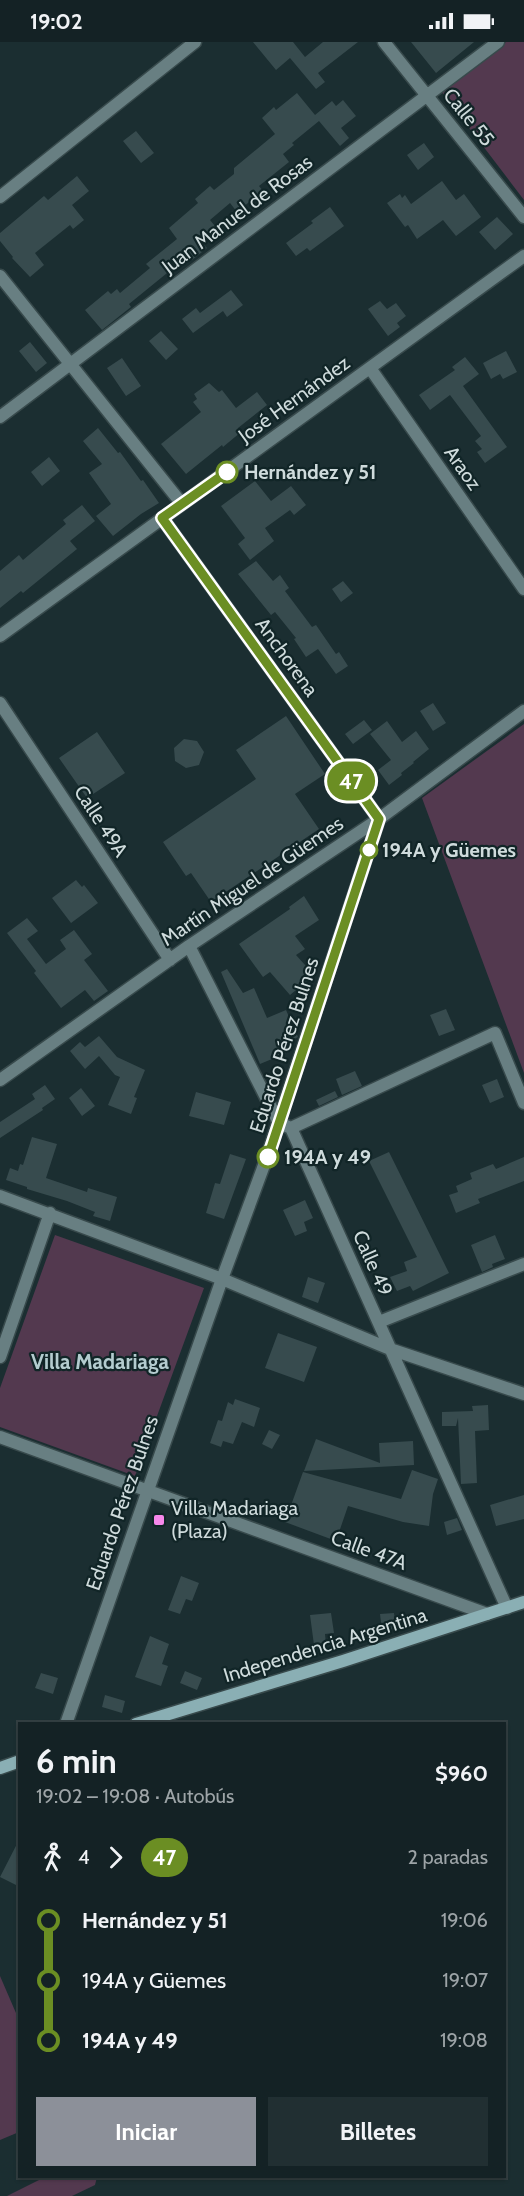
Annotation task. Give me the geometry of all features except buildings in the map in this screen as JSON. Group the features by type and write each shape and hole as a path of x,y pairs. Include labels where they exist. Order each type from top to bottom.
{"main road":[{"name":"Independencia Argentina","path":"142,1722 524,1602"},
{"path":"0,1768 18,1762"}],"street":[{"path":"0,197 195,42"},
{"name":"Calle 55","path":"384,42 524,216"},
{"name":"Juan Manuel de Rosas","path":"0,417 498,42"},
{"name":"José Hernández","path":"0,636 524,256"},
{"path":"0,276 182,504"},
{"name":"Araoz","path":"370,368 524,589"},
{"name":"Anchorena","path":"162,518 379,819"},
{"name":"Calle 49A","path":"0,703 170,960"},
{"name":"Martín Miguel de Güemes","path":"0,1080 189,946 379,819 524,711"},
{"name":"Eduardo Pérez Bulnes","path":"67,1722 147,1489 279,1123 379,819"},
{"path":"189,946 279,1123 291,1128 495,1033 524,1104"},
{"name":"Calle 49","path":"291,1128 507,1608"},
{"path":"0,1196 222,1279 390,1349 524,1394"},
{"path":"0,1357 50,1213"},
{"path":"379,1322 524,1264"},
{"name":"Calle 47A","path":"0,1437 487,1614"}],"shaded area":[{"path":"506,42 524,42 524,200 441,91"},
{"path":"524,724 524,1073 422,798"},
{"path":"55,1235 204,1288 135,1476 0,1427 0,1388"},
{"path":"0,1976 18,2018 18,2132 0,2140"},
{"path":"43,2178 97,2178 95,2185 72,2196 7,2196"}],"bus line":[{"name":"47","path":"227,472 162,518 379,819 268,1157"}],"place":[{"name":"Hernández y 51","path":"227,472"},
{"name":"194A y Güemes","path":"369,850"},
{"name":"194A y 49","path":"268,1157"},
{"name":"Villa Madariaga (Plaza)","path":"159,1520"}],"district":[{"name":"Villa Madariaga","path":"100,1362"}]}
